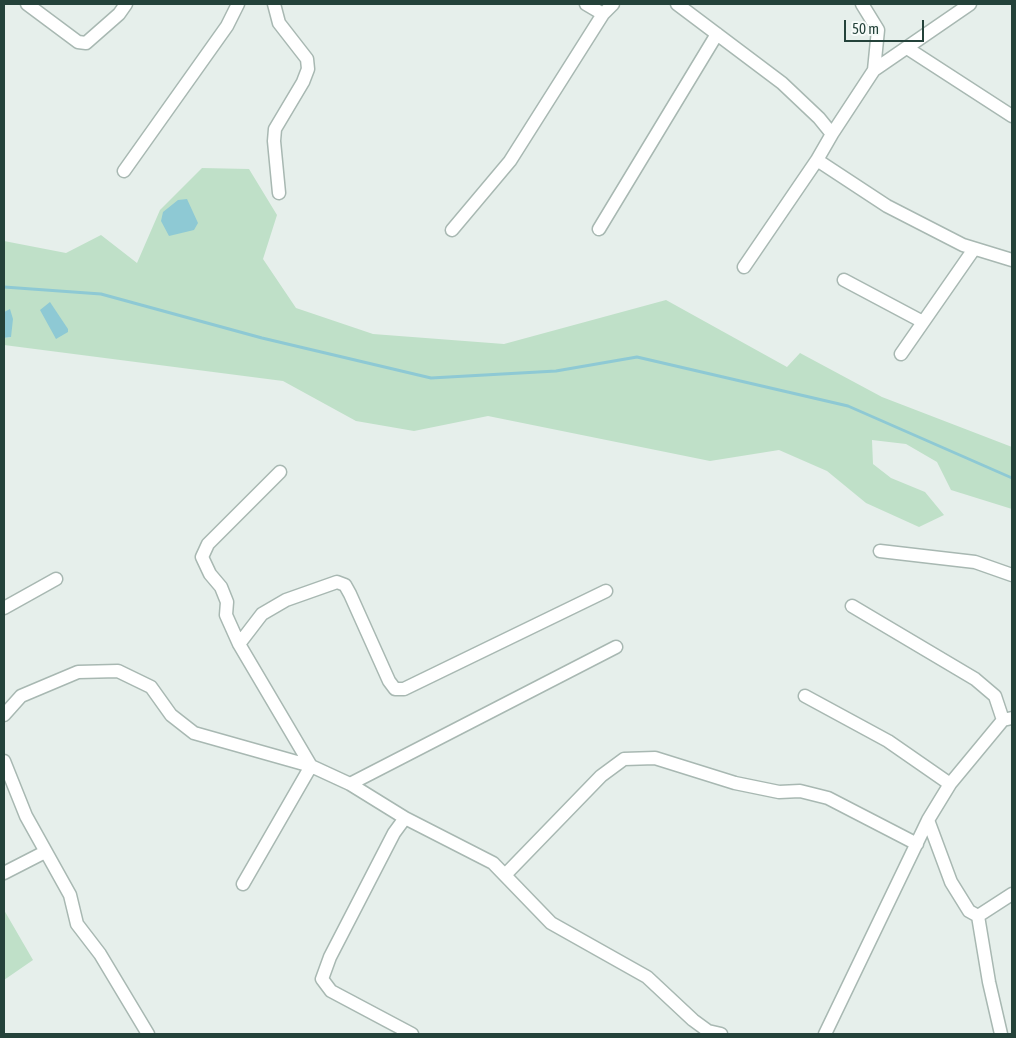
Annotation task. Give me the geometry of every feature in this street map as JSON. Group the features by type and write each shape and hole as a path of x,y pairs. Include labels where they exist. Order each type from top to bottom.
{"street":[{"path":"27,4 78,42 86,44 119,14 126,4"},
{"path":"124,171 227,26 238,4"},
{"path":"274,4 278,23 307,59 308,69 303,82 275,129 274,141 279,194"},
{"path":"586,4 602,14"},
{"path":"452,230 510,161 602,14 613,4"},
{"path":"677,4 802,101 832,134"},
{"path":"862,4 878,30 874,70"},
{"path":"744,267 817,160 874,70 970,4"},
{"path":"599,229 717,34"},
{"path":"907,48 1012,116"},
{"path":"817,160 886,206 974,249 1012,260"},
{"path":"901,354 974,249"},
{"path":"844,280 924,322"},
{"path":"280,472 208,544 202,557 210,574 221,587 226,602 226,615 239,644 311,766"},
{"path":"880,552 974,562 1012,575"},
{"path":"4,608 56,578"},
{"path":"239,644 262,614 286,600 336,582 345,585 350,594 389,681 395,689 404,689 606,591"},
{"path":"825,1034 928,820 950,784 1007,719 995,696 975,679 852,606"},
{"path":"350,784 616,647"},
{"path":"4,715 21,696 78,672 118,671 151,687 171,716 194,733 311,766 350,784 405,818 493,863 551,923 646,977 694,1020 712,1033"},
{"path":"805,696 888,742 950,784"},
{"path":"505,875 601,776 624,760 655,758 735,783 779,792 800,791 828,798 917,844"},
{"path":"4,761 26,816 70,895 77,924 104,960 148,1034"},
{"path":"243,884 311,766"},
{"path":"405,818 394,833 330,957 322,979 331,991 412,1034"},
{"path":"928,820 952,882 968,911 978,916"},
{"path":"4,873 45,852"},
{"path":"978,916 1012,894"},
{"path":"978,916 989,982 1001,1034"}],"green space":[{"path":"202,168 249,169 277,215 263,259 296,308 373,334 504,344 666,300 787,367 800,353 882,397 1012,447 1012,509 951,490 937,462 906,444 872,440 873,464 891,478 925,492 944,515 919,527 866,503 827,471 779,450 710,461 488,416 414,431 356,421 283,381 4,345 4,338 11,337 10,310 4,312 4,241 66,253 101,235 137,263 160,210"},
{"path":"4,910 33,960 4,980"}],"water":[{"path":"187,199 198,223 194,230 169,236 161,221 163,212 178,200"},
{"path":"50,302 68,329 68,332 56,339 40,310"},
{"path":"10,309 13,319 11,337 4,338 4,312"}],"waterway":[{"path":"4,287 101,294 262,338 431,378 556,371 637,357 848,406 1012,478"}]}
